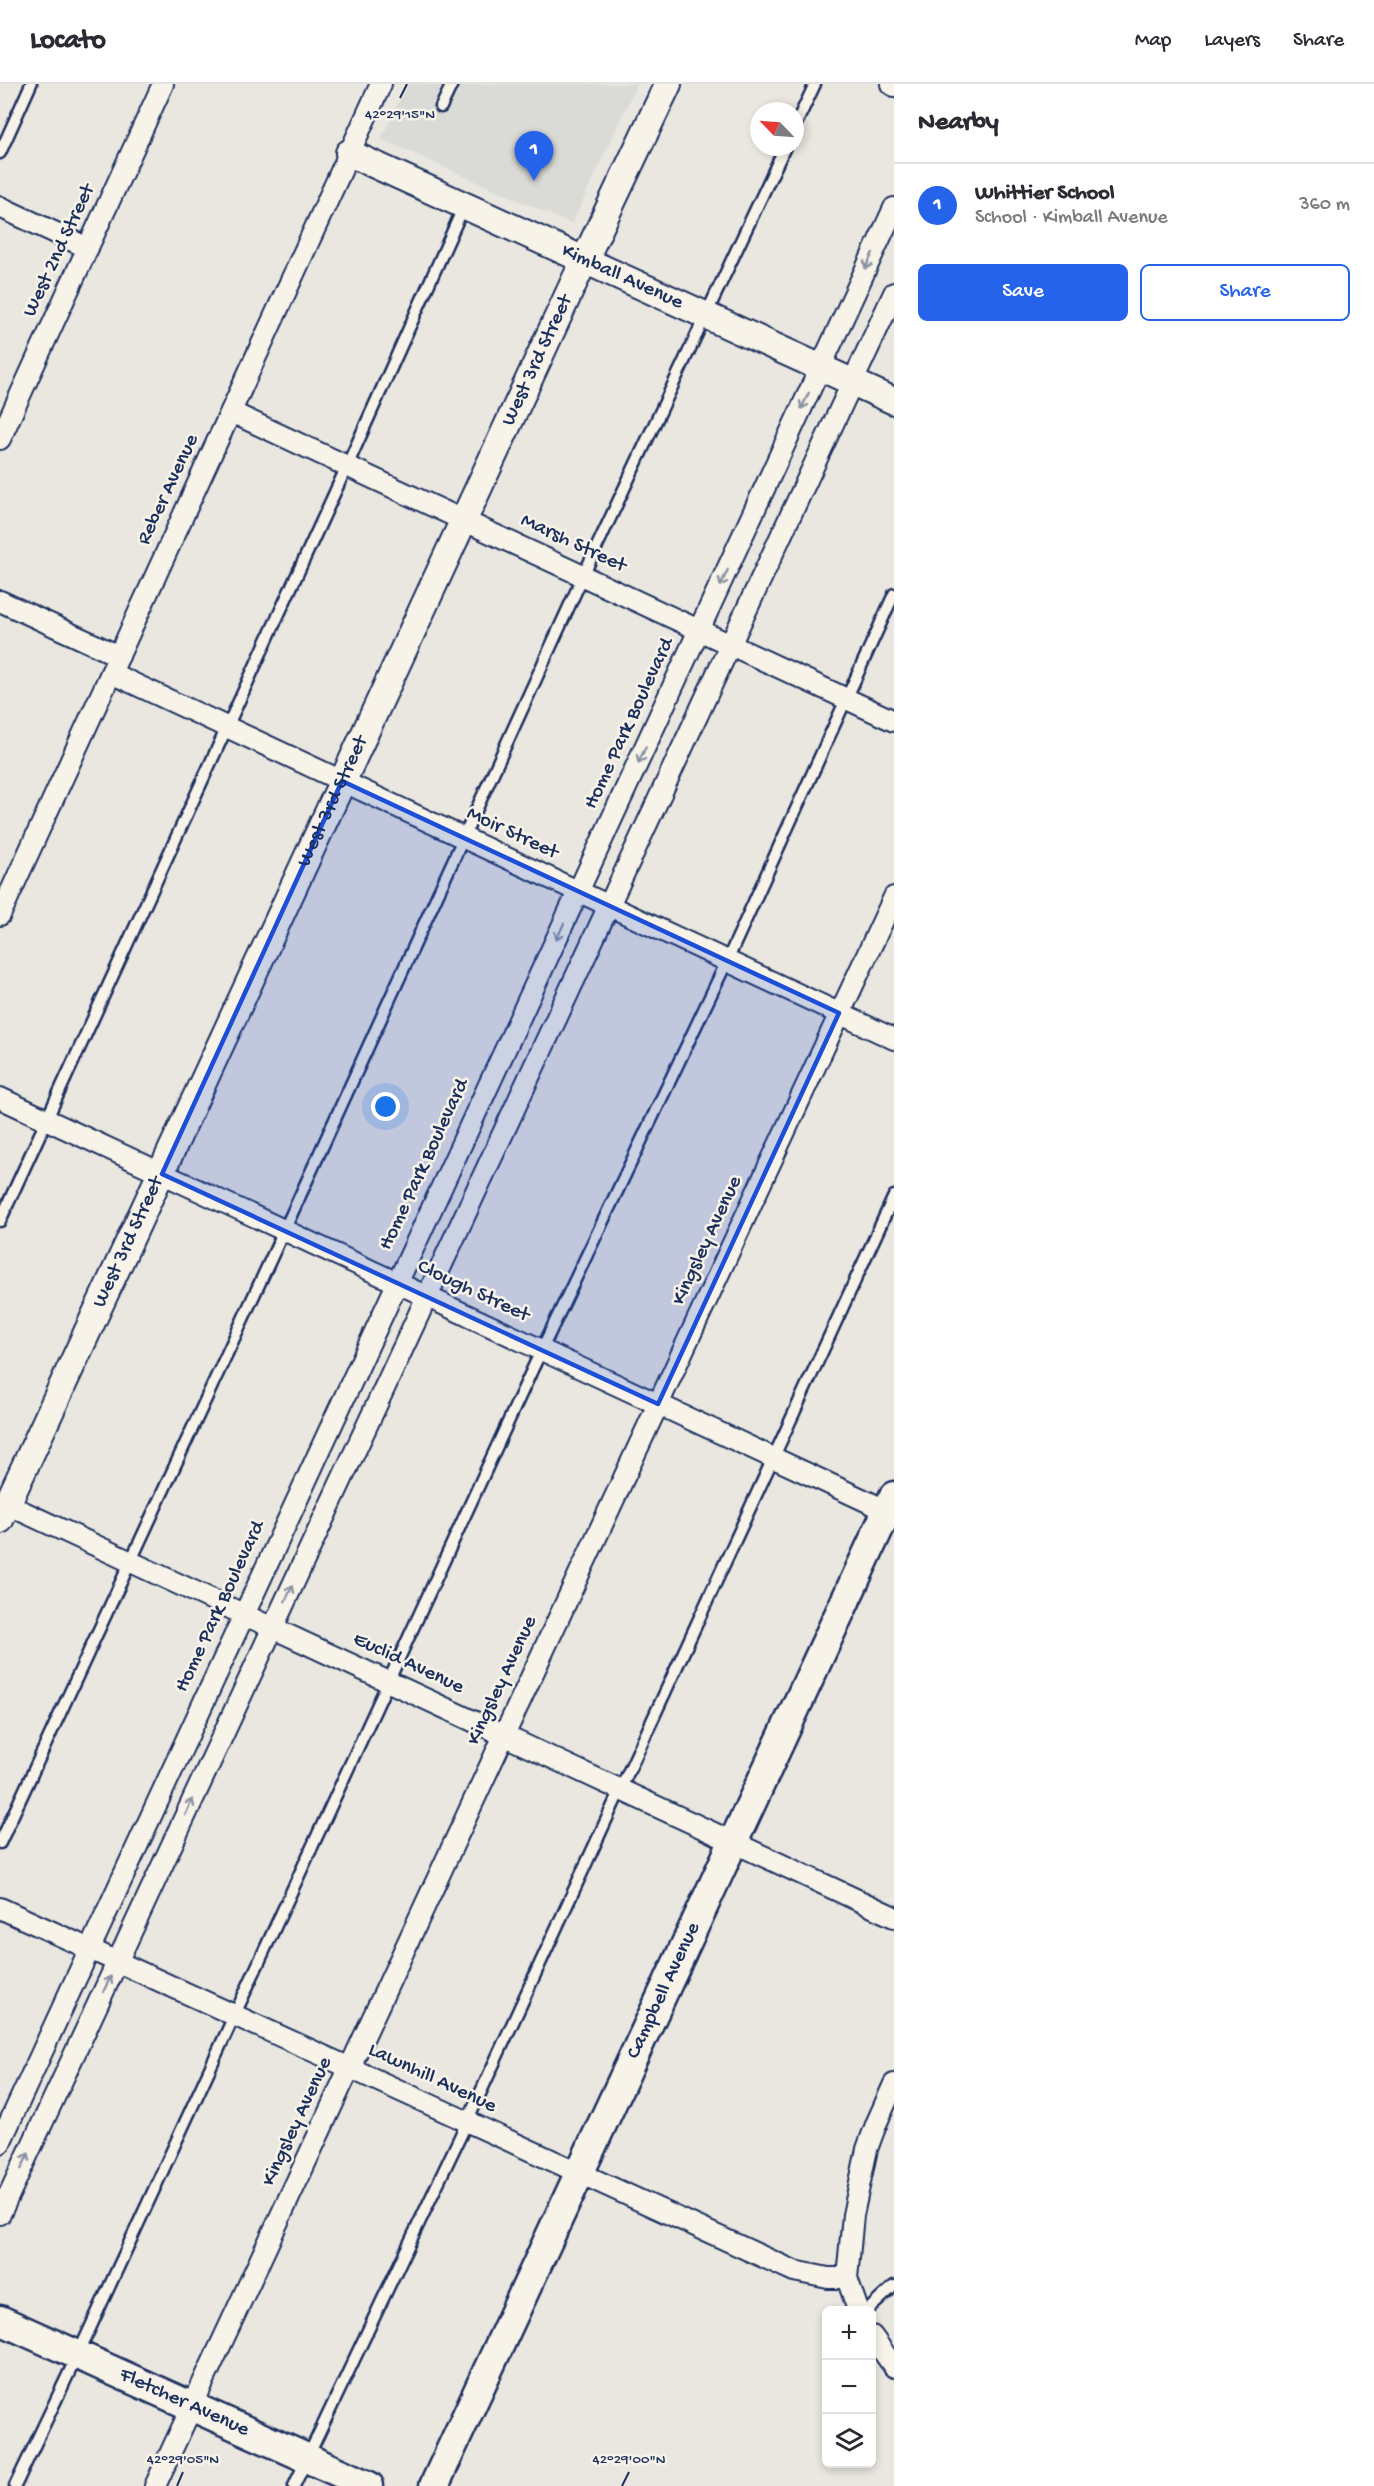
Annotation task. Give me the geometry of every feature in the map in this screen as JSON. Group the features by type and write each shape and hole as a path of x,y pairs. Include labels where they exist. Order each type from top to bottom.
{"main road":[{"name":"Campbell Avenue","path":"434,2486 892,1507"},
{"name":"Fletcher Avenue","path":"0,2320 369,2486"}],"street":[{"name":"West 2nd Street","path":"0,439 163,84"},
{"name":"Reber Avenue","path":"0,915 381,84"},
{"name":"West 3rd Street","path":"2,1508 162,1174 342,781 668,84"},
{"name":"Kimball Avenue","path":"350,153 894,401"},
{"path":"0,207 88,248"},
{"name":"Home Park Boulevard","path":"0,2143 894,208"},
{"path":"0,2214 894,293"},
{"name":"Marsh Street","path":"231,412 894,721"},
{"name":"Moir Street","path":"0,601 226,727 894,1039"},
{"name":"Kingsley Avenue","path":"155,2486 894,897"},
{"name":"Clough Street","path":"0,1098 775,1458 892,1507"},
{"name":"Euclid Avenue","path":"2,1508 131,1562 894,1917"},
{"name":"Lawnhill Avenue","path":"0,1908 794,2271 828,2278 847,2278"},
{"path":"857,2306 847,2278 848,2252 860,2179 877,2122 894,2084"},
{"path":"876,2342 894,2367"}],"lane":[{"path":"0,153 31,84"},
{"path":"441,107 452,84"},
{"path":"804,107 815,84"},
{"path":"0,1843 465,838 583,576 781,156"},
{"path":"0,1221 347,466 464,205"},
{"path":"15,2486 78,2355 541,1350 727,960 894,594"},
{"path":"294,2486 467,2122 894,1196"},
{"path":"872,2306 894,2286"}],"highlighted area":[{"path":"342,781 839,1013 658,1404 162,1174"}],"shaded area":[{"path":"407,84 637,84 572,224 381,139"}],"place":[{"name":"Whittier School","path":"534,181"}]}
